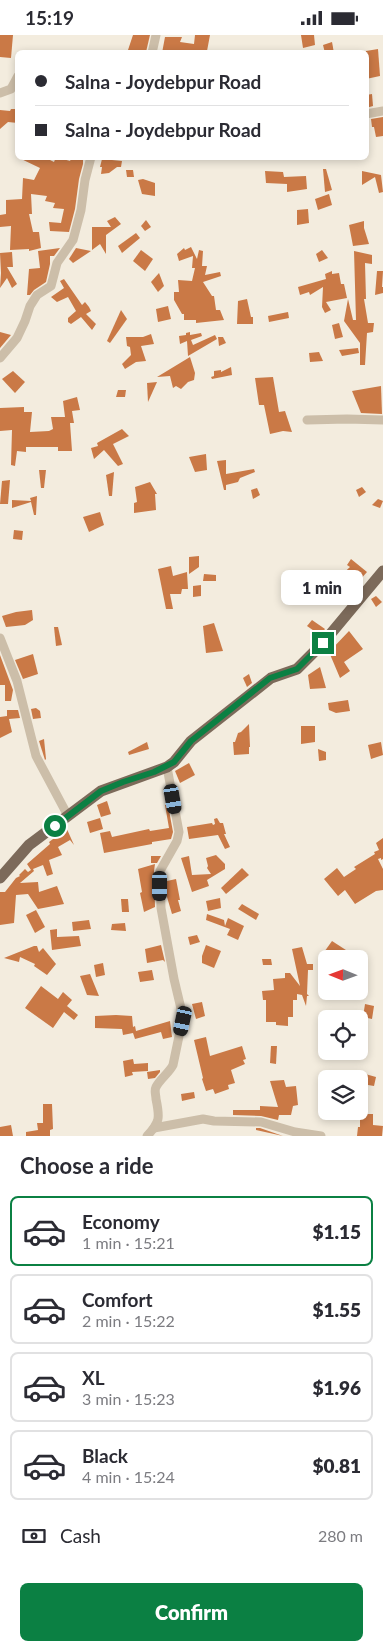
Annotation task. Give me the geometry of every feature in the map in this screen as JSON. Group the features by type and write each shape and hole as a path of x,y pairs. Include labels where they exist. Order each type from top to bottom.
{"main road":[{"path":"0,877 29,845 101,791 167,767 174,762 191,741 270,678 297,669 323,643 383,571"}],"street":[{"path":"153,50 156,35"},
{"path":"0,93 11,89 15,82"},
{"path":"369,113 383,111"},
{"path":"0,358 16,338 37,295 51,287 57,263 73,239 81,210 85,180 90,160"},
{"path":"308,419 383,420"},
{"path":"0,638 17,681 36,757 68,816"},
{"path":"147,1136 159,1118 156,1087 173,1065 183,1021 161,901 160,871 177,841 179,832 167,767"},
{"path":"154,1128 203,1119 260,1122 295,1132 322,1136"}],"building":[{"path":"0,35 13,35 11,58 0,57"},
{"path":"133,35 150,35 146,50 128,50"},
{"path":"195,35 210,35 207,50 163,50 165,37 182,37 180,42 194,44"},
{"path":"301,35 314,35 315,45 303,48"},
{"path":"332,42 333,50 324,50 323,45"},
{"path":"378,49 380,76 369,78 369,50"},
{"path":"369,94 372,94 373,106 369,107"},
{"path":"15,109 15,123 8,122 0,129 0,110 10,111"},
{"path":"383,117 383,136 376,137 371,119"},
{"path":"23,160 50,160 54,162 55,160 83,160 69,232 50,231 49,222 61,223 64,209 53,208 55,203 45,201 47,196 31,194 32,214 29,214 33,232 39,232 41,248 29,251 29,249 10,250 11,226 0,227 0,215 6,214 6,200 22,199 23,178 34,180 40,168"},
{"path":"102,160 122,161 121,167 117,167 109,173 101,174 102,167 100,167"},
{"path":"323,169 326,169 332,190 325,192"},
{"path":"126,170 133,170 134,177 127,177"},
{"path":"265,171 283,172 284,177 306,176 307,189 287,192 287,184 266,183"},
{"path":"362,171 381,175 383,192 379,193 375,177 362,185"},
{"path":"143,179 155,183 155,196 142,194 138,180"},
{"path":"329,194 332,205 318,210 315,199"},
{"path":"308,209 309,223 297,225 297,210"},
{"path":"115,217 121,224 106,235 106,254 100,244 92,250 92,227 111,227 107,221"},
{"path":"146,220 151,227 145,231 141,226"},
{"path":"364,221 369,244 353,246 349,225"},
{"path":"136,233 140,238 122,253 118,246"},
{"path":"191,247 197,259 199,250 203,251 202,266 207,266 205,275 220,272 221,276 203,282 212,296 214,296 216,310 220,310 224,320 196,323 196,320 184,320 184,314 182,314 174,300 174,292 179,292 178,280 192,281 195,268 192,268 193,256 179,261 177,254 184,248 185,250"},
{"path":"60,248 54,256 50,256 46,282 30,295 27,295 29,269 40,268 38,251"},
{"path":"76,248 91,251 73,263 69,259"},
{"path":"141,250 153,259 145,271 133,261"},
{"path":"322,250 328,258 319,262 316,254"},
{"path":"354,251 372,255 372,264 365,263 366,299 364,299 368,323 374,323 373,332 367,333 365,365 360,365 360,343 344,321 348,299 353,320 356,320"},
{"path":"12,252 13,267 7,267 17,284 12,288 7,278 0,288 0,253"},
{"path":"332,271 332,274 339,273 347,298 326,302 331,310 325,313 322,307 323,287 310,295 309,292 300,295 298,287 326,279 325,274"},
{"path":"377,271 383,271 383,293 375,295"},
{"path":"159,273 164,286 158,292 151,282"},
{"path":"64,279 82,305 85,302 89,307 91,311 86,314 96,324 92,330 81,317 71,324 68,322 68,318 76,311 68,297 57,302 51,297 64,288 60,281"},
{"path":"247,299 251,317 253,317 253,324 237,324 238,301"},
{"path":"168,306 171,319 158,322 156,309"},
{"path":"121,310 127,319 110,343 107,341"},
{"path":"288,312 289,318 269,322 268,316"},
{"path":"339,323 343,337 335,339 332,325"},
{"path":"0,332 11,335 0,348"},
{"path":"190,332 190,335 201,333 202,336 191,340 193,345 215,335 217,339 188,356 187,341 180,344 179,336"},
{"path":"151,334 154,344 141,346 146,361 136,362 125,369 122,364 131,355 126,337 143,337"},
{"path":"218,337 223,337 226,343 219,346"},
{"path":"358,348 359,353 342,356 339,350"},
{"path":"319,352 323,361 310,362 309,353"},
{"path":"190,357 195,373 194,380 188,382 181,389 176,386 173,388 170,376 157,377"},
{"path":"231,367 232,375 212,379 214,371 221,370 221,372"},
{"path":"13,371 25,382 15,393 2,379"},
{"path":"273,377 279,412 285,411 292,432 283,431 270,434 264,405 259,405 255,378"},
{"path":"157,382 148,402 147,383"},
{"path":"381,386 382,414 361,413 352,391"},
{"path":"118,390 126,390 125,397 116,397"},
{"path":"77,397 80,410 72,411 74,423 70,423 72,451 58,451 58,447 26,447 26,452 17,451 15,466 11,465 12,430 0,431 0,408 24,407 24,412 32,412 30,432 49,431 53,429 51,417 65,417 63,401"},
{"path":"122,429 129,436 113,444 123,464 118,466 104,450 94,459 91,448 98,446 97,443"},
{"path":"206,454 207,470 195,472 189,457"},
{"path":"226,460 226,474 254,469 255,472 240,478 238,482 226,485 226,490 224,490 217,461"},
{"path":"39,470 46,470 44,488 41,488"},
{"path":"114,472 112,496 109,496 106,475"},
{"path":"10,480 8,504 0,504 2,481"},
{"path":"150,482 157,494 155,494 156,510 134,513 134,503 137,502 135,487"},
{"path":"362,487 366,492 359,497 356,490"},
{"path":"257,488 260,495 253,499 251,490"},
{"path":"37,496 36,515 34,515 31,502 12,508 12,500 31,501 30,498"},
{"path":"378,499 383,501 380,508 372,505"},
{"path":"100,512 104,525 89,532 83,517"},
{"path":"14,530 23,531 22,540 13,539"},
{"path":"199,556 199,567 189,574 189,557"},
{"path":"351,559 367,572 359,581 362,584 354,594 343,583 335,591 318,584 322,575 336,580 350,567 347,565"},
{"path":"171,566 173,576 187,572 188,589 182,589 181,594 170,594 173,609 166,609 158,569"},
{"path":"204,574 216,575 216,581 203,581"},
{"path":"201,585 201,596 193,597 193,586"},
{"path":"376,596 382,602 376,607 371,599"},
{"path":"32,610 33,620 25,625 6,627 2,616"},
{"path":"312,620 325,629 320,635 307,626"},
{"path":"214,623 223,651 206,653 203,626"},
{"path":"54,627 58,627 62,645 56,646"},
{"path":"349,631 363,649 344,662 350,671 340,678 329,652"},
{"path":"33,654 38,674 23,679 15,660"},
{"path":"0,655 13,690 11,701 5,701 5,685 0,685"},
{"path":"320,667 326,688 310,689 308,675"},
{"path":"249,674 252,683 247,687 243,678"},
{"path":"348,700 350,711 336,713 329,710 328,703"},
{"path":"36,708 40,711 41,718 33,719 31,709"},
{"path":"7,710 18,710 20,718 9,719 12,732 0,738 0,717 7,716"},
{"path":"249,724 249,754 234,755 233,742 235,742 238,733"},
{"path":"301,726 315,726 315,742 301,744"},
{"path":"44,739 46,759 45,760 39,741"},
{"path":"147,742 149,749 129,755 128,752"},
{"path":"381,742 383,755 371,759 368,745"},
{"path":"318,749 326,752 326,760 319,761"},
{"path":"189,763 195,775 180,783 175,771"},
{"path":"107,801 111,814 101,817 97,805"},
{"path":"165,805 168,805 173,832 171,839 104,853 100,833 110,831 112,837 149,829 150,831 169,828"},
{"path":"100,818 103,829 90,833 87,822"},
{"path":"217,818 220,823 223,823 226,834 224,834 230,847 225,849 218,835 189,839 187,827 212,823 213,825 215,824 214,819"},
{"path":"66,827 74,845 70,840 58,847 62,855 49,860 53,874 47,876 43,865 33,869 34,871 20,883 38,882 39,892 57,886 64,904 38,909 28,894 16,895 14,923 0,925 0,892 5,892 25,869 28,872 31,870 27,864"},
{"path":"383,838 383,859 378,859 383,869 383,890 376,891 355,904 345,890 338,896 324,879 337,868 344,877 356,869 354,867 379,850 376,843"},
{"path":"216,855 225,864 225,869 207,880 209,886 192,892 181,858 189,856 192,875 211,874 207,868 206,858"},
{"path":"151,856 161,856 157,863 151,863"},
{"path":"155,864 155,907 144,912 138,869"},
{"path":"242,868 249,875 226,894 221,888"},
{"path":"176,879 181,911 172,914 167,897 167,881"},
{"path":"220,898 221,908 208,911 206,901"},
{"path":"121,899 128,899 129,912 122,912"},
{"path":"242,904 259,914 256,920 238,909"},
{"path":"36,910 45,927 35,933 26,915"},
{"path":"207,914 224,920 225,926 228,918 244,926 238,940 227,935 230,929 206,920"},
{"path":"89,920 91,929 73,931 72,922"},
{"path":"125,923 126,931 111,930 112,924"},
{"path":"57,929 57,937 79,936 81,946 52,950 50,930"},
{"path":"197,935 200,942 190,945 188,937"},
{"path":"332,941 346,950 326,950"},
{"path":"161,945 165,962 163,960 147,963 145,949"},
{"path":"206,945 221,951 214,968 202,963 202,956"},
{"path":"37,946 39,952 43,948 56,964 47,975 34,966 35,964 20,957 19,962 4,958"},
{"path":"302,947 307,964 313,964 313,970 308,970 307,994 309,996 307,996 306,1006 302,995 297,994 297,1000 293,1000 293,1017 288,1017 288,1026 276,1025 276,1022 266,1022 266,1000 263,1000 262,991 274,990 273,979 285,978 285,973 290,973 300,986 292,949"},
{"path":"262,959 271,959 272,965 263,965"},
{"path":"103,963 105,975 96,977 94,965"},
{"path":"152,970 154,980 140,982 138,972"},
{"path":"90,974 99,996 87,995 80,976"},
{"path":"41,986 58,999 63,992 72,1000 67,1006 78,1015 74,1020 64,1012 53,1028 25,1008"},
{"path":"202,1002 205,1016 196,1019 192,1004"},
{"path":"365,1004 374,1006 372,1019 368,1018 368,1010 364,1010"},
{"path":"95,1016 132,1016 133,1027 135,1026 136,1031 170,1021 172,1037 163,1039 161,1032 135,1039 133,1033 123,1035 122,1029 95,1028"},
{"path":"206,1037 210,1056 242,1046 246,1059 243,1060 245,1064 231,1070 235,1083 228,1085 229,1089 215,1094 213,1089 206,1091 194,1040"},
{"path":"271,1046 277,1046 276,1064 270,1063"},
{"path":"133,1059 134,1064 148,1063 148,1071 132,1072 133,1075 125,1077 123,1061"},
{"path":"160,1070 155,1078 148,1079 147,1072"},
{"path":"368,1075 376,1077 374,1086 368,1085"},
{"path":"284,1080 286,1087 296,1086 298,1105 293,1106 291,1115 279,1115 278,1120 261,1116 233,1115 233,1110 260,1110 260,1106 278,1107 270,1081"},
{"path":"194,1092 195,1098 182,1101 181,1094"},
{"path":"43,1104 52,1104 53,1129 50,1130 50,1136 26,1136 26,1132 38,1130 37,1123 43,1123"},
{"path":"368,1114 373,1114 373,1125 383,1126 382,1136 357,1136 358,1127 360,1127 360,1120 368,1120"},
{"path":"11,1125 13,1136 0,1136 0,1127"},
{"path":"256,1128 260,1128 283,1136 256,1130"}],"route":[{"path":"55,826 101,791 167,767 174,762 191,741 270,678 297,669 323,643"}]}
